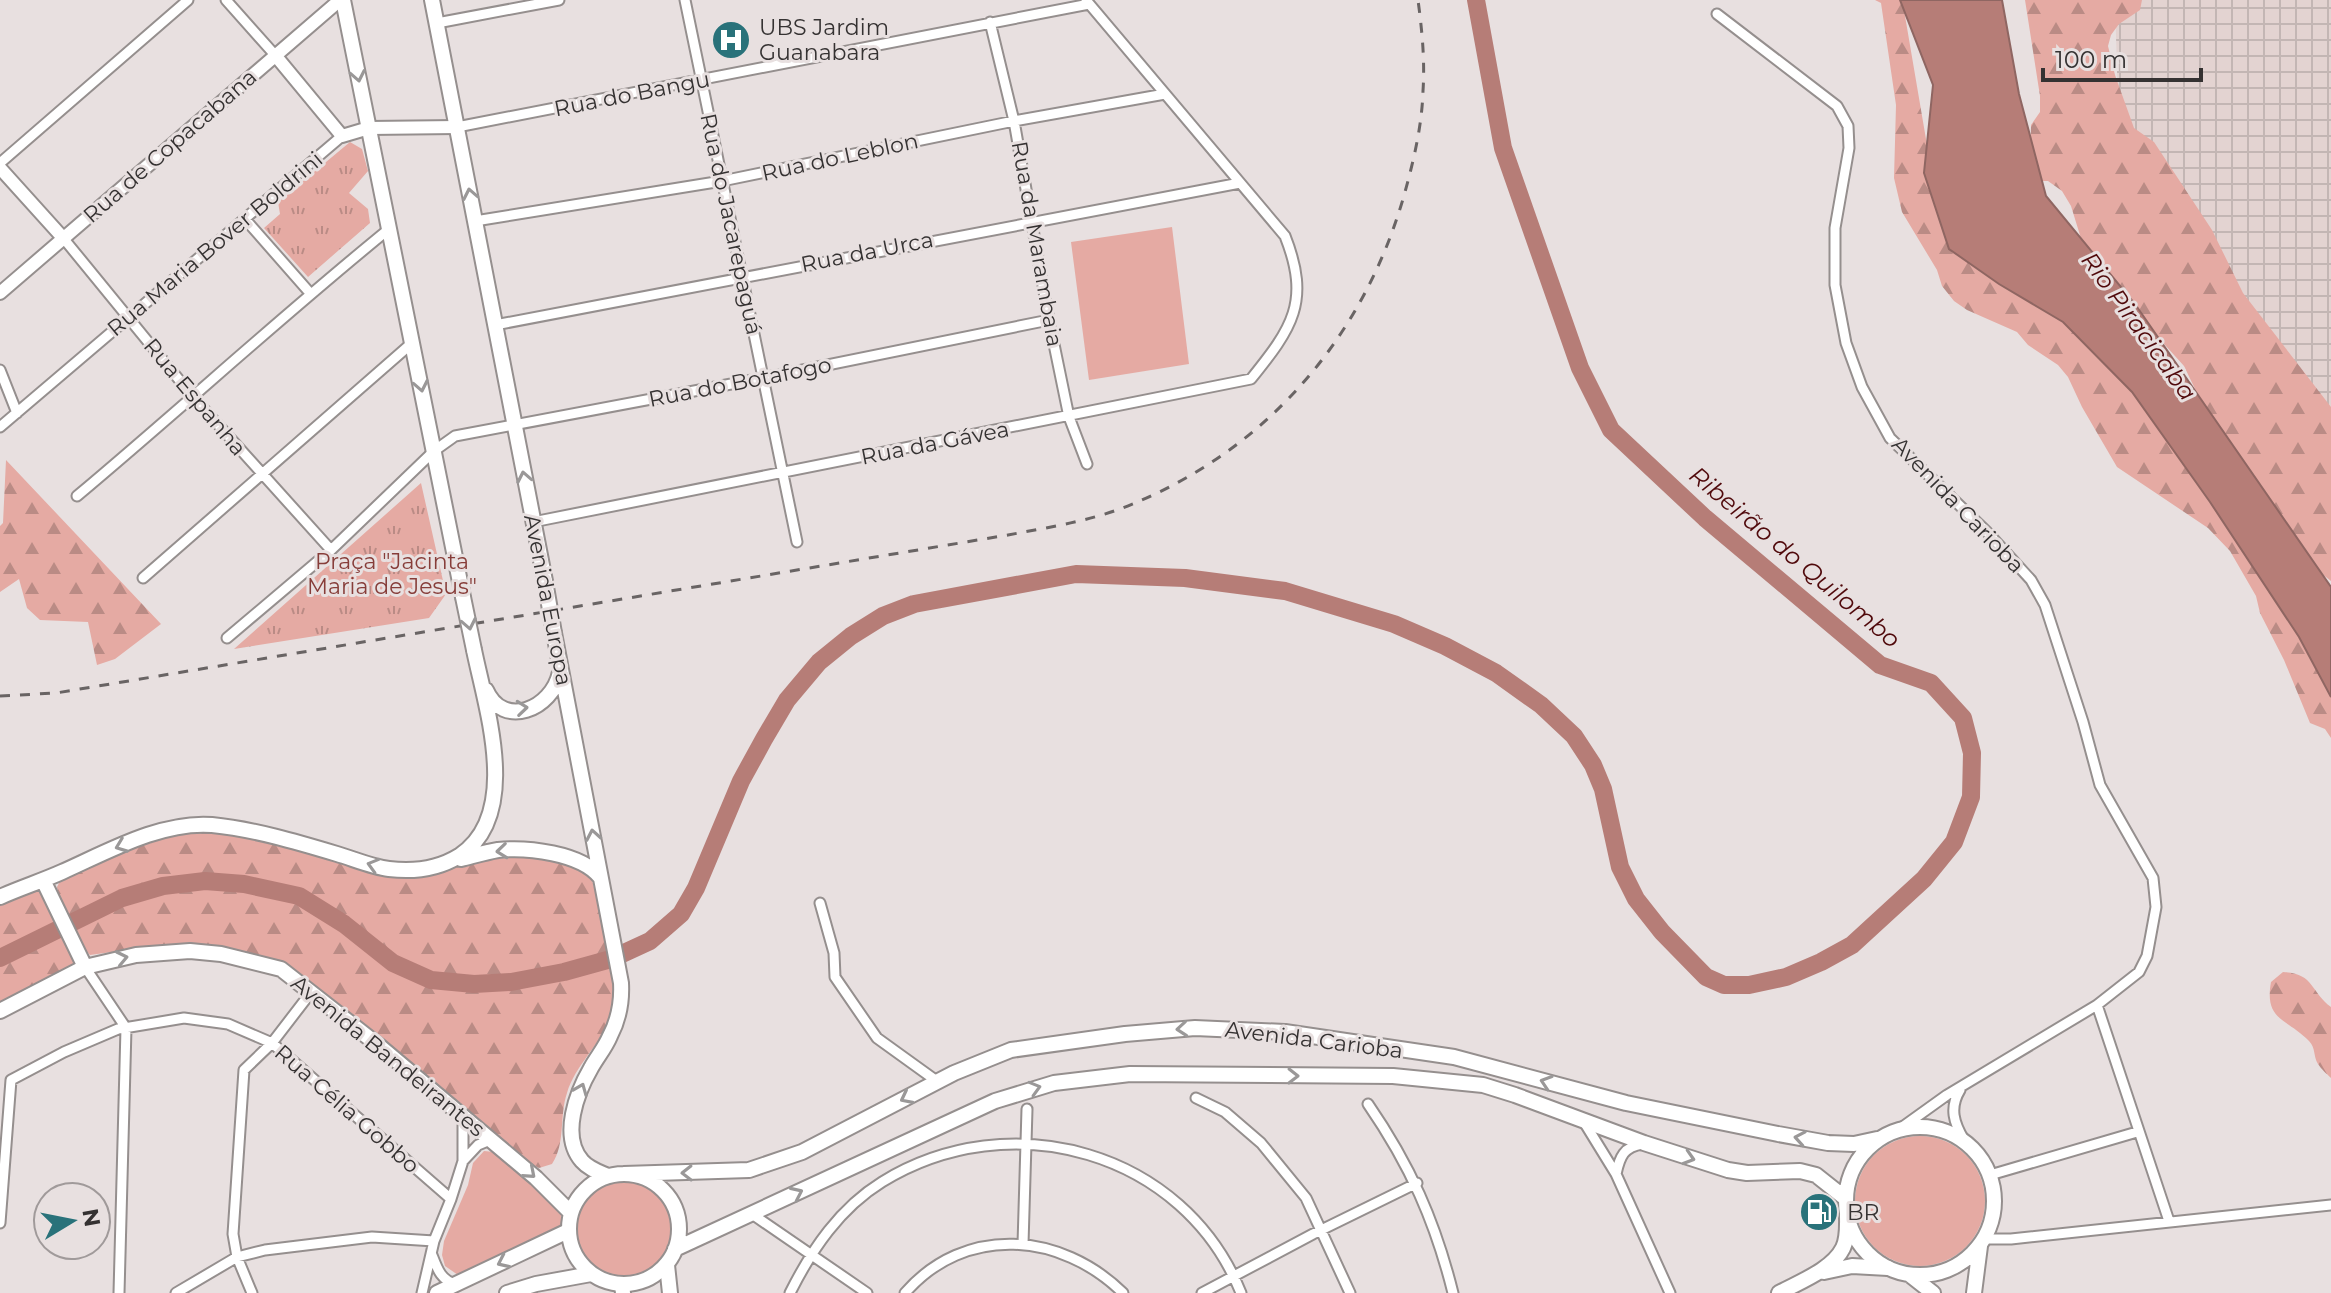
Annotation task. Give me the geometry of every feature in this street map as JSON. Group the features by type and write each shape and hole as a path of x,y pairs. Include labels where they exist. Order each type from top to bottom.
{"main road":[{"path":"341,0 494,756 496,791 490,815 478,839 468,850 449,862"},
{"name":"Avenida Europa","path":"432,0 619,968 622,997 619,1011 611,1036 583,1082 572,1131 573,1143 582,1161 608,1176"},
{"path":"478,671 487,695 494,703 510,710 521,710 538,706 546,700 558,682 561,664"},
{"path":"0,897 118,846 170,829 210,825 267,836 387,869 420,871 495,851 522,850 577,860 594,869 600,877"},
{"path":"43,880 85,967"},
{"name":"Avenida Bandeirantes","path":"0,1011 85,967 162,952 221,954 281,969 312,991 536,1178 571,1213"},
{"name":"Avenida Carioba","path":"624,1174 749,1170 802,1152 938,1082 1011,1050 1195,1028 1285,1032 1454,1057 1626,1103 1816,1141 1854,1144 1877,1139"},
{"name":"Avenida Carioba","path":"675,1249 995,1101 1054,1083 1092,1076 1130,1074 1393,1076 1483,1085 1728,1170 1747,1173 1800,1171 1816,1175 1845,1198"},
{"path":"1779,1293 1812,1276 1844,1248 1847,1235 1845,1198 1850,1175 1861,1155 1877,1139 1901,1128 1923,1126 1944,1130 1964,1140 1979,1156 1990,1175 1994,1207 1982,1242 1974,1293"},
{"path":"624,1174 642,1177 657,1185 669,1198 677,1214 679,1232 667,1265 647,1279 623,1289 591,1274 579,1262 571,1247 568,1231 571,1213 585,1190 608,1176 624,1174"},
{"path":"1847,1215 1855,1237 1869,1255 1888,1268"},
{"path":"437,1293 568,1231"},
{"path":"1812,1276 1852,1266 1930,1275 1949,1270 1966,1259 1982,1242"},
{"path":"667,1265 670,1293"},
{"path":"507,1293 591,1274"},
{"path":"1910,1275 1933,1293"}],"street":[{"path":"0,165 188,0"},
{"path":"226,0 342,136"},
{"name":"Rua de Copacabana","path":"0,293 341,0"},
{"path":"437,23 559,0"},
{"name":"Rua do Jacarepaguá","path":"685,0 797,542"},
{"path":"1088,2 1240,183"},
{"name":"Rua do Bangu","path":"457,127 1088,2"},
{"name":"Avenida Carioba","path":"1717,14 1837,106 1848,126 1849,148 1835,228 1835,285 1846,343 1862,387 1890,438 1987,532 2031,580 2045,605 2100,785 2153,878 2156,907 2147,956 2139,972 2097,1005 1961,1087 1901,1128"},
{"name":"Rua da Marambaia","path":"990,22 1014,121 1069,417 1087,464"},
{"name":"Rua do Leblon","path":"475,221 722,181 1014,121 1165,94"},
{"name":"Rua Maria Bover Boldrini","path":"0,427 342,136 369,128 457,127"},
{"name":"Rua Espanha","path":"0,165 194,398 331,550"},
{"name":"Rua da Urca","path":"495,325 1240,183"},
{"name":"Rua da Gávea","path":"533,522 1251,379 1289,328 1296,306 1294,260 1285,236 1240,183"},
{"path":"245,219 310,293"},
{"path":"77,496 194,398 310,293 389,229"},
{"name":"Rua do Botafogo","path":"227,638 331,550 434,451 455,436 1049,320"},
{"path":"143,578 412,343"},
{"path":"0,370 17,413"},
{"path":"820,903 834,953 835,977 877,1038 938,1082"},
{"path":"85,967 126,1028 119,1293"},
{"path":"252,1293 237,1257 233,1234 244,1070 272,1043 312,991"},
{"path":"2097,1005 2169,1221"},
{"name":"Rua Célia Gobbo","path":"0,1223 11,1080 64,1052 126,1028 184,1018 228,1024 272,1043 451,1199"},
{"path":"1961,1087 1953,1106 1955,1123 1964,1140"},
{"path":"1196,1098 1225,1112 1261,1143 1306,1198 1350,1293"},
{"path":"1368,1104 1417,1183 1440,1242 1453,1293"},
{"path":"1023,1244 1027,1109"},
{"path":"422,1293 434,1241 463,1161 463,1118"},
{"path":"1584,1122 1616,1174 1670,1293"},
{"path":"1990,1175 2137,1132"},
{"path":"463,1161 478,1145 490,1140"},
{"path":"790,1293 809,1255 841,1215 881,1182 926,1159 976,1145 1027,1143 1070,1148 1097,1157 1149,1182 1183,1208 1202,1229 1235,1277 1241,1293"},
{"path":"1616,1174 1619,1158 1625,1150 1644,1143"},
{"path":"1202,1293 1417,1183"},
{"path":"1982,1242 2331,1205"},
{"path":"752,1214 867,1293"},
{"path":"176,1293 237,1257 341,1239 397,1237 434,1241"},
{"path":"905,1293 927,1272 948,1259 997,1244 1052,1249 1080,1260 1106,1276 1123,1293"},
{"path":"432,1255 439,1273 456,1284"}],"shaded area":[{"path":"2115,0 2331,0 2331,450 2118,107"}],"green space":[{"path":"1875,0 1900,0 1904,10 1935,192 2100,327 2331,681 2331,738 2325,729 2310,723 2284,660 2260,613 2256,596 2230,551 2208,528 2117,467 2068,377 2058,365 2028,345 2017,332 1967,310 1954,301 1942,286 1937,270 1902,212 1894,178 1896,105 1881,3"},
{"path":"2025,0 2142,0 2140,10 2119,24 2108,46 2134,128 2154,142 2212,230 2243,293 2331,407 2331,581 2297,554 2233,468 2184,366 2136,313 2083,245 2071,206 2062,191 2048,181 2030,181 2031,125 2040,112 2040,96"},
{"path":"350,142 362,149 368,171 349,193 368,209 370,223 308,277 264,228 280,214 278,202"},
{"path":"1172,227 1189,364 1089,380 1071,242"},
{"path":"6,460 161,624 115,659 97,665 88,622 40,620 27,608 19,579 0,592 0,526 3,523"},
{"name":"Praça \"Jacinta Maria de Jesus\"","path":"421,483 446,594 429,618 234,649"},
{"path":"210,831 266,842 386,875 421,877 484,859 536,857 582,868 592,879 604,930 613,1006 605,1029 571,1083 559,1147 552,1164 539,1168 531,1164 382,1039 284,963 222,947 190,944 90,955 84,949 60,899 57,887 61,879 120,852 172,835"},
{"path":"38,888 45,893 75,958 72,966 0,1003 0,904"},
{"path":"2283,972 2306,979 2331,1007 2331,1078 2318,1064 2309,1041 2274,1012 2271,982"},
{"path":"1920,1136 1945,1141 1966,1155 1980,1176 1985,1201 1980,1226 1966,1247 1945,1261 1920,1266 1895,1261 1874,1247 1860,1226 1855,1201 1860,1176 1874,1155 1895,1141"},
{"path":"484,1151 494,1152 560,1207 562,1223 556,1231 458,1275 445,1266 442,1255 444,1241 468,1185 473,1163"},
{"path":"624,1180 652,1188 666,1202 674,1230 666,1258 652,1272 624,1280 596,1272 582,1258 574,1230 582,1202 596,1188"}],"water":[{"name":"Rio Piracicaba","path":"1900,0 2002,0 2019,94 2046,196 2135,304 2331,587 2331,697 2299,637 2210,502 2132,392 2063,322 1999,284 1949,249 1924,173 1933,85"}],"waterway":[{"name":"Ribeirão do Quilombo","path":"0,958 122,898 163,886 205,881 244,884 299,896 344,924 393,963 431,980 474,984 511,982 611,959 650,941 681,914 696,888 741,781 787,700 819,662 851,636 883,616 914,604 1076,574 1185,578 1285,591 1394,624 1445,646 1496,673 1541,705 1574,736 1593,765 1603,789 1620,867 1636,899 1662,932 1706,977 1724,985 1749,985 1786,977 1852,945 1924,879 1954,842 1971,797 1972,753 1963,718 1931,683 1880,665 1705,518 1611,430 1580,368 1503,148 1476,0"}],"railway":[{"path":"0,696 56,693 1008,535 1106,514 1172,486 1220,457 1263,423 1301,385 1335,342 1363,296 1387,246 1417,142 1424,68 1418,0"}],"place":[{"name":"UBS Jardim Guanabara","path":"731,40"},
{"name":"BR","path":"1819,1212"}]}
